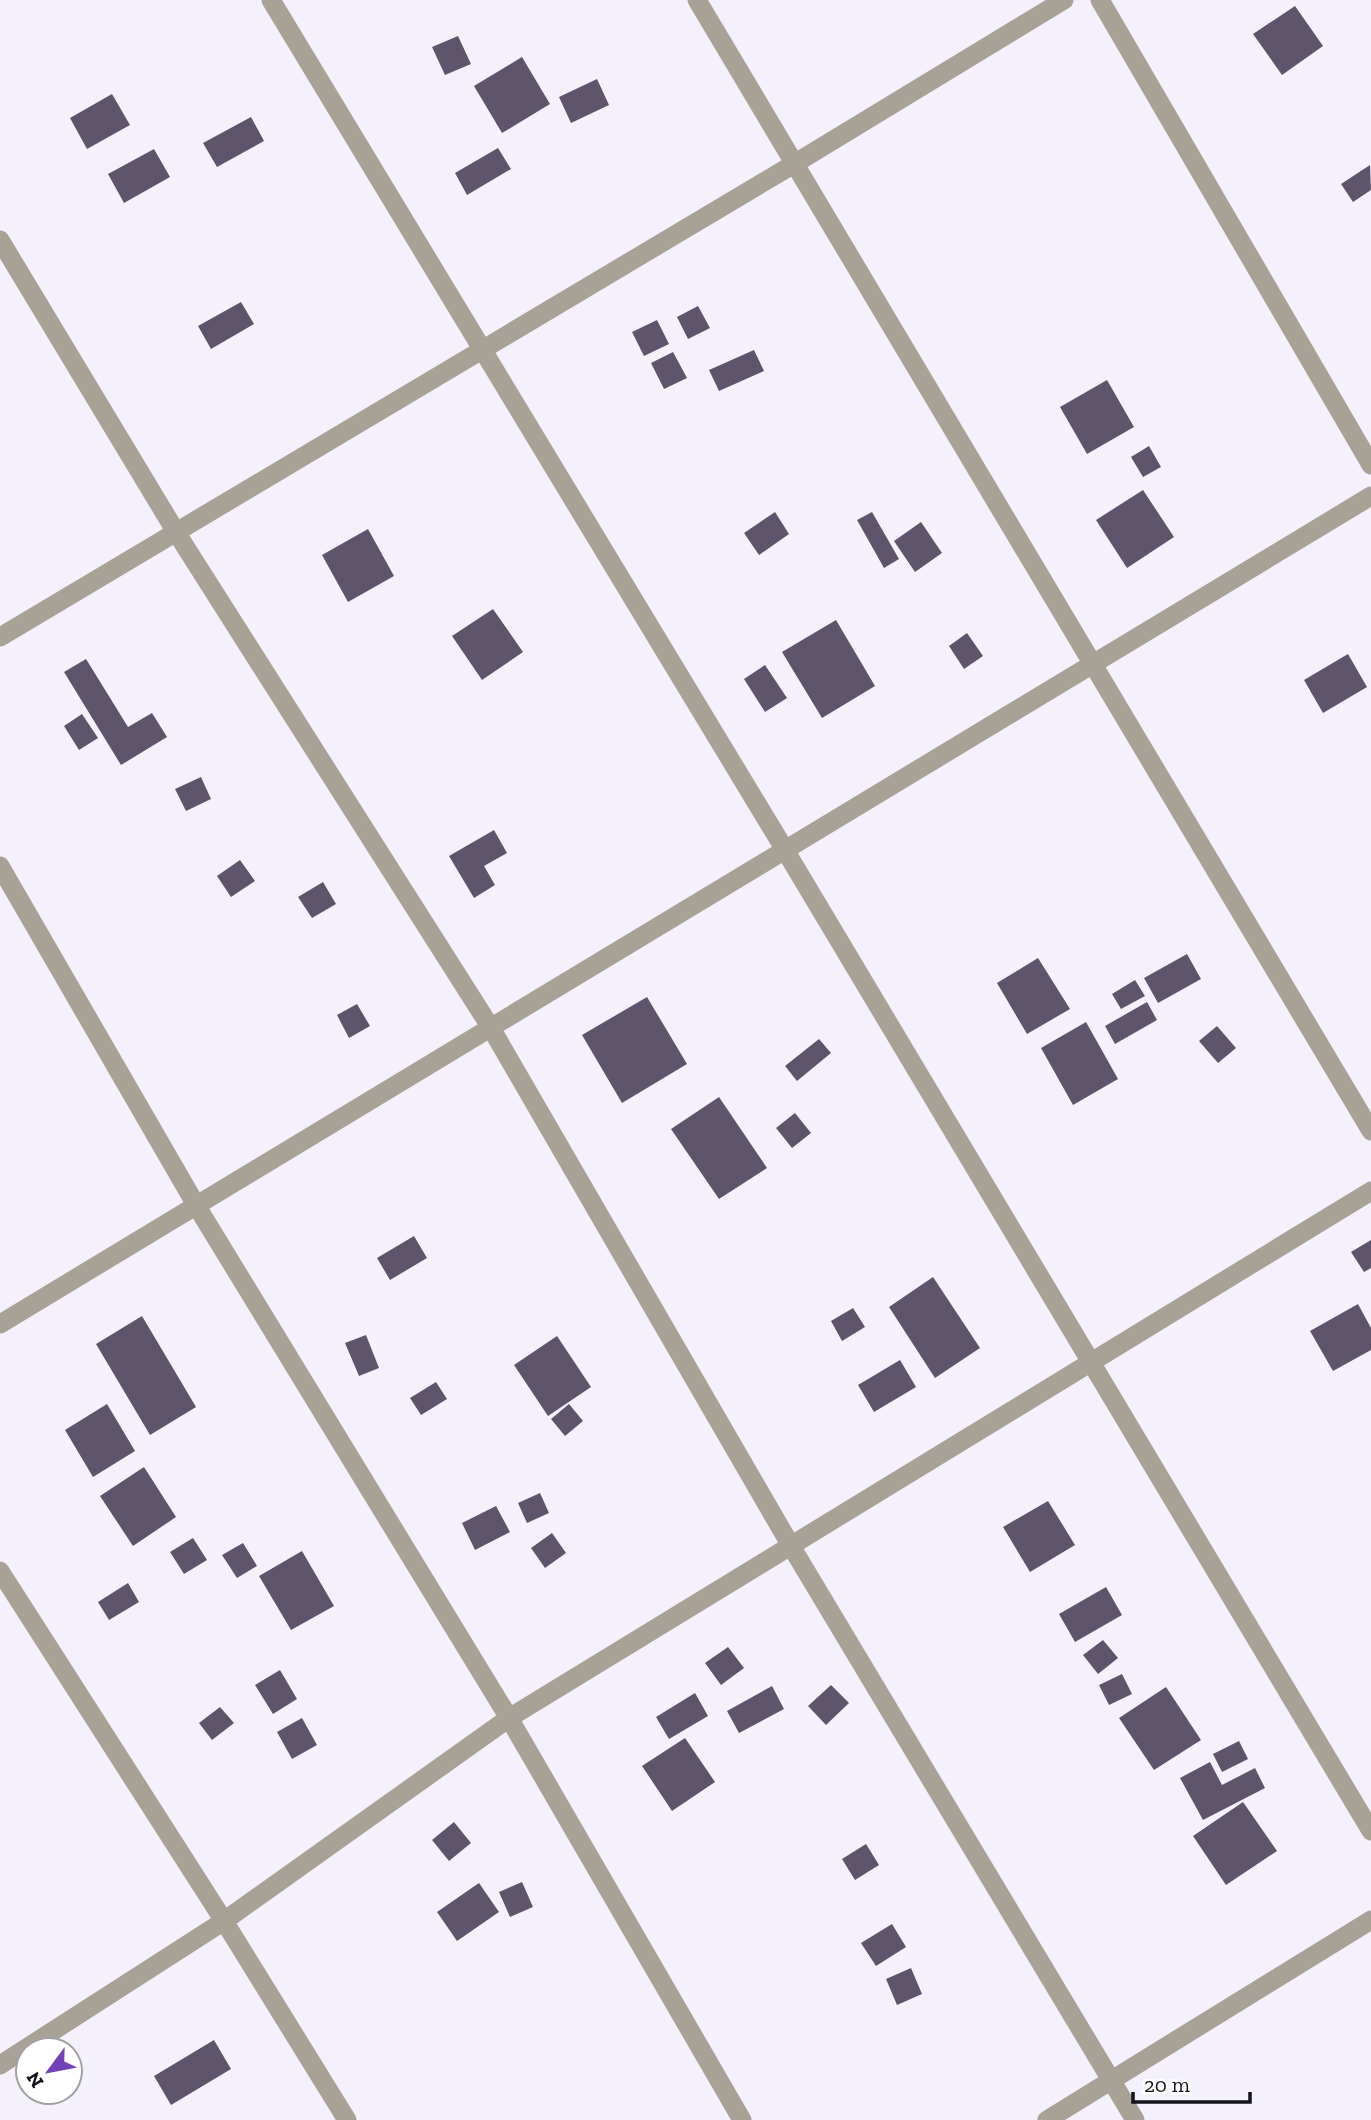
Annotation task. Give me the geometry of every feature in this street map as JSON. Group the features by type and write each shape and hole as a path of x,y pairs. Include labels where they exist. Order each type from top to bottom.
{"street":[{"path":"271,0 785,850 1371,1831"},
{"path":"697,0 1371,1131"},
{"path":"0,637 1064,0"},
{"path":"1100,0 1371,465"},
{"path":"0,240 176,532 491,1028 791,1546 1135,2120"},
{"path":"0,1324 1371,496"},
{"path":"0,866 196,1205 509,1718 742,2120"},
{"path":"0,2065 224,1921 509,1718 1371,1191"},
{"path":"0,1572 224,1921 346,2120"},
{"path":"1047,2120 1371,1920"}],"building":[{"path":"1295,6 1323,46 1282,75 1253,34"},
{"path":"458,36 471,64 445,75 432,47"},
{"path":"522,57 550,104 502,133 474,86"},
{"path":"597,79 609,105 571,123 559,97"},
{"path":"112,94 130,125 87,149 70,118"},
{"path":"251,117 264,141 217,167 203,143"},
{"path":"498,148 511,169 467,195 455,173"},
{"path":"154,149 170,177 124,203 108,174"},
{"path":"1370,165 1371,190 1353,202 1341,184"},
{"path":"241,302 254,324 211,349 198,326"},
{"path":"698,306 710,328 688,339 677,317"},
{"path":"657,320 669,344 644,356 632,332"},
{"path":"754,350 764,371 719,391 709,370"},
{"path":"673,352 687,378 664,389 651,363"},
{"path":"1107,380 1134,427 1087,454 1060,407"},
{"path":"1149,446 1161,467 1143,477 1131,457"},
{"path":"1143,490 1174,537 1127,568 1096,520"},
{"path":"775,512 789,534 759,555 744,533"},
{"path":"872,512 899,559 884,568 857,520"},
{"path":"921,522 942,553 915,572 894,541"},
{"path":"368,529 394,576 348,602 322,555"},
{"path":"493,609 523,652 482,680 452,636"},
{"path":"836,620 875,686 822,718 782,652"},
{"path":"967,633 983,656 964,669 949,646"},
{"path":"1348,654 1367,687 1323,713 1304,680"},
{"path":"86,659 128,727 152,713 167,737 121,765 64,672"},
{"path":"765,665 787,698 765,712 744,679"},
{"path":"82,714 98,738 79,750 64,726"},
{"path":"201,777 211,799 186,811 175,789"},
{"path":"494,830 507,853 484,866 495,885 474,898 449,856"},
{"path":"240,860 255,881 231,897 217,876"},
{"path":"323,882 336,904 312,918 298,897"},
{"path":"1187,954 1201,979 1158,1003 1144,978"},
{"path":"1038,958 1070,1009 1027,1034 997,983"},
{"path":"1135,980 1145,996 1121,1009 1112,994"},
{"path":"647,997 687,1064 622,1103 582,1035"},
{"path":"1147,1002 1157,1020 1115,1044 1105,1026"},
{"path":"357,1004 370,1026 349,1038 337,1015"},
{"path":"1086,1022 1118,1079 1073,1105 1041,1048"},
{"path":"1217,1026 1236,1048 1218,1063 1199,1041"},
{"path":"819,1039 831,1053 797,1081 785,1066"},
{"path":"719,1097 767,1168 719,1199 671,1129"},
{"path":"795,1113 811,1133 792,1148 776,1128"},
{"path":"414,1236 427,1258 390,1280 377,1258"},
{"path":"1371,1240 1371,1268 1364,1272 1351,1252"},
{"path":"933,1277 980,1348 935,1378 889,1307"},
{"path":"1358,1304 1371,1328 1371,1350 1333,1371 1310,1331"},
{"path":"853,1308 865,1327 842,1341 831,1321"},
{"path":"142,1316 196,1407 150,1435 96,1344"},
{"path":"366,1335 379,1368 359,1376 345,1343"},
{"path":"557,1336 591,1387 548,1416 514,1365"},
{"path":"900,1360 916,1387 874,1412 858,1385"},
{"path":"436,1382 447,1399 421,1415 410,1398"},
{"path":"107,1404 135,1451 93,1477 65,1430"},
{"path":"569,1404 583,1421 565,1436 551,1419"},
{"path":"144,1467 176,1517 133,1546 100,1496"},
{"path":"540,1493 549,1513 527,1523 518,1503"},
{"path":"1048,1501 1075,1545 1030,1572 1003,1527"},
{"path":"496,1506 510,1532 475,1550 462,1523"},
{"path":"552,1533 566,1553 545,1568 531,1548"},
{"path":"193,1538 207,1560 184,1574 170,1552"},
{"path":"243,1543 257,1566 237,1578 222,1555"},
{"path":"302,1551 334,1606 291,1630 259,1576"},
{"path":"128,1583 139,1602 109,1620 98,1602"},
{"path":"1106,1587 1122,1615 1075,1642 1059,1614"},
{"path":"1103,1640 1118,1658 1098,1674 1083,1655"},
{"path":"728,1647 744,1668 721,1685 705,1663"},
{"path":"280,1670 297,1699 273,1714 255,1685"},
{"path":"1122,1674 1132,1694 1109,1705 1099,1685"},
{"path":"831,1685 849,1703 826,1725 808,1706"},
{"path":"772,1686 784,1709 739,1733 727,1711"},
{"path":"1166,1687 1201,1740 1154,1770 1119,1718"},
{"path":"695,1693 708,1716 669,1739 656,1717"},
{"path":"220,1707 234,1723 212,1740 199,1723"},
{"path":"302,1718 317,1745 292,1759 277,1732"},
{"path":"685,1738 715,1782 672,1811 642,1766"},
{"path":"1239,1741 1248,1759 1222,1772 1213,1754"},
{"path":"1210,1762 1222,1785 1255,1768 1265,1788 1203,1820 1180,1778"},
{"path":"1243,1802 1277,1851 1226,1885 1193,1836"},
{"path":"454,1822 471,1843 449,1861 432,1840"},
{"path":"866,1844 879,1865 855,1880 842,1859"},
{"path":"522,1882 533,1907 510,1917 499,1892"},
{"path":"479,1883 499,1912 457,1941 437,1912"},
{"path":"892,1924 906,1947 876,1966 861,1943"},
{"path":"911,1968 922,1994 897,2005 886,1979"},
{"path":"214,2040 231,2069 171,2105 154,2076"}]}
